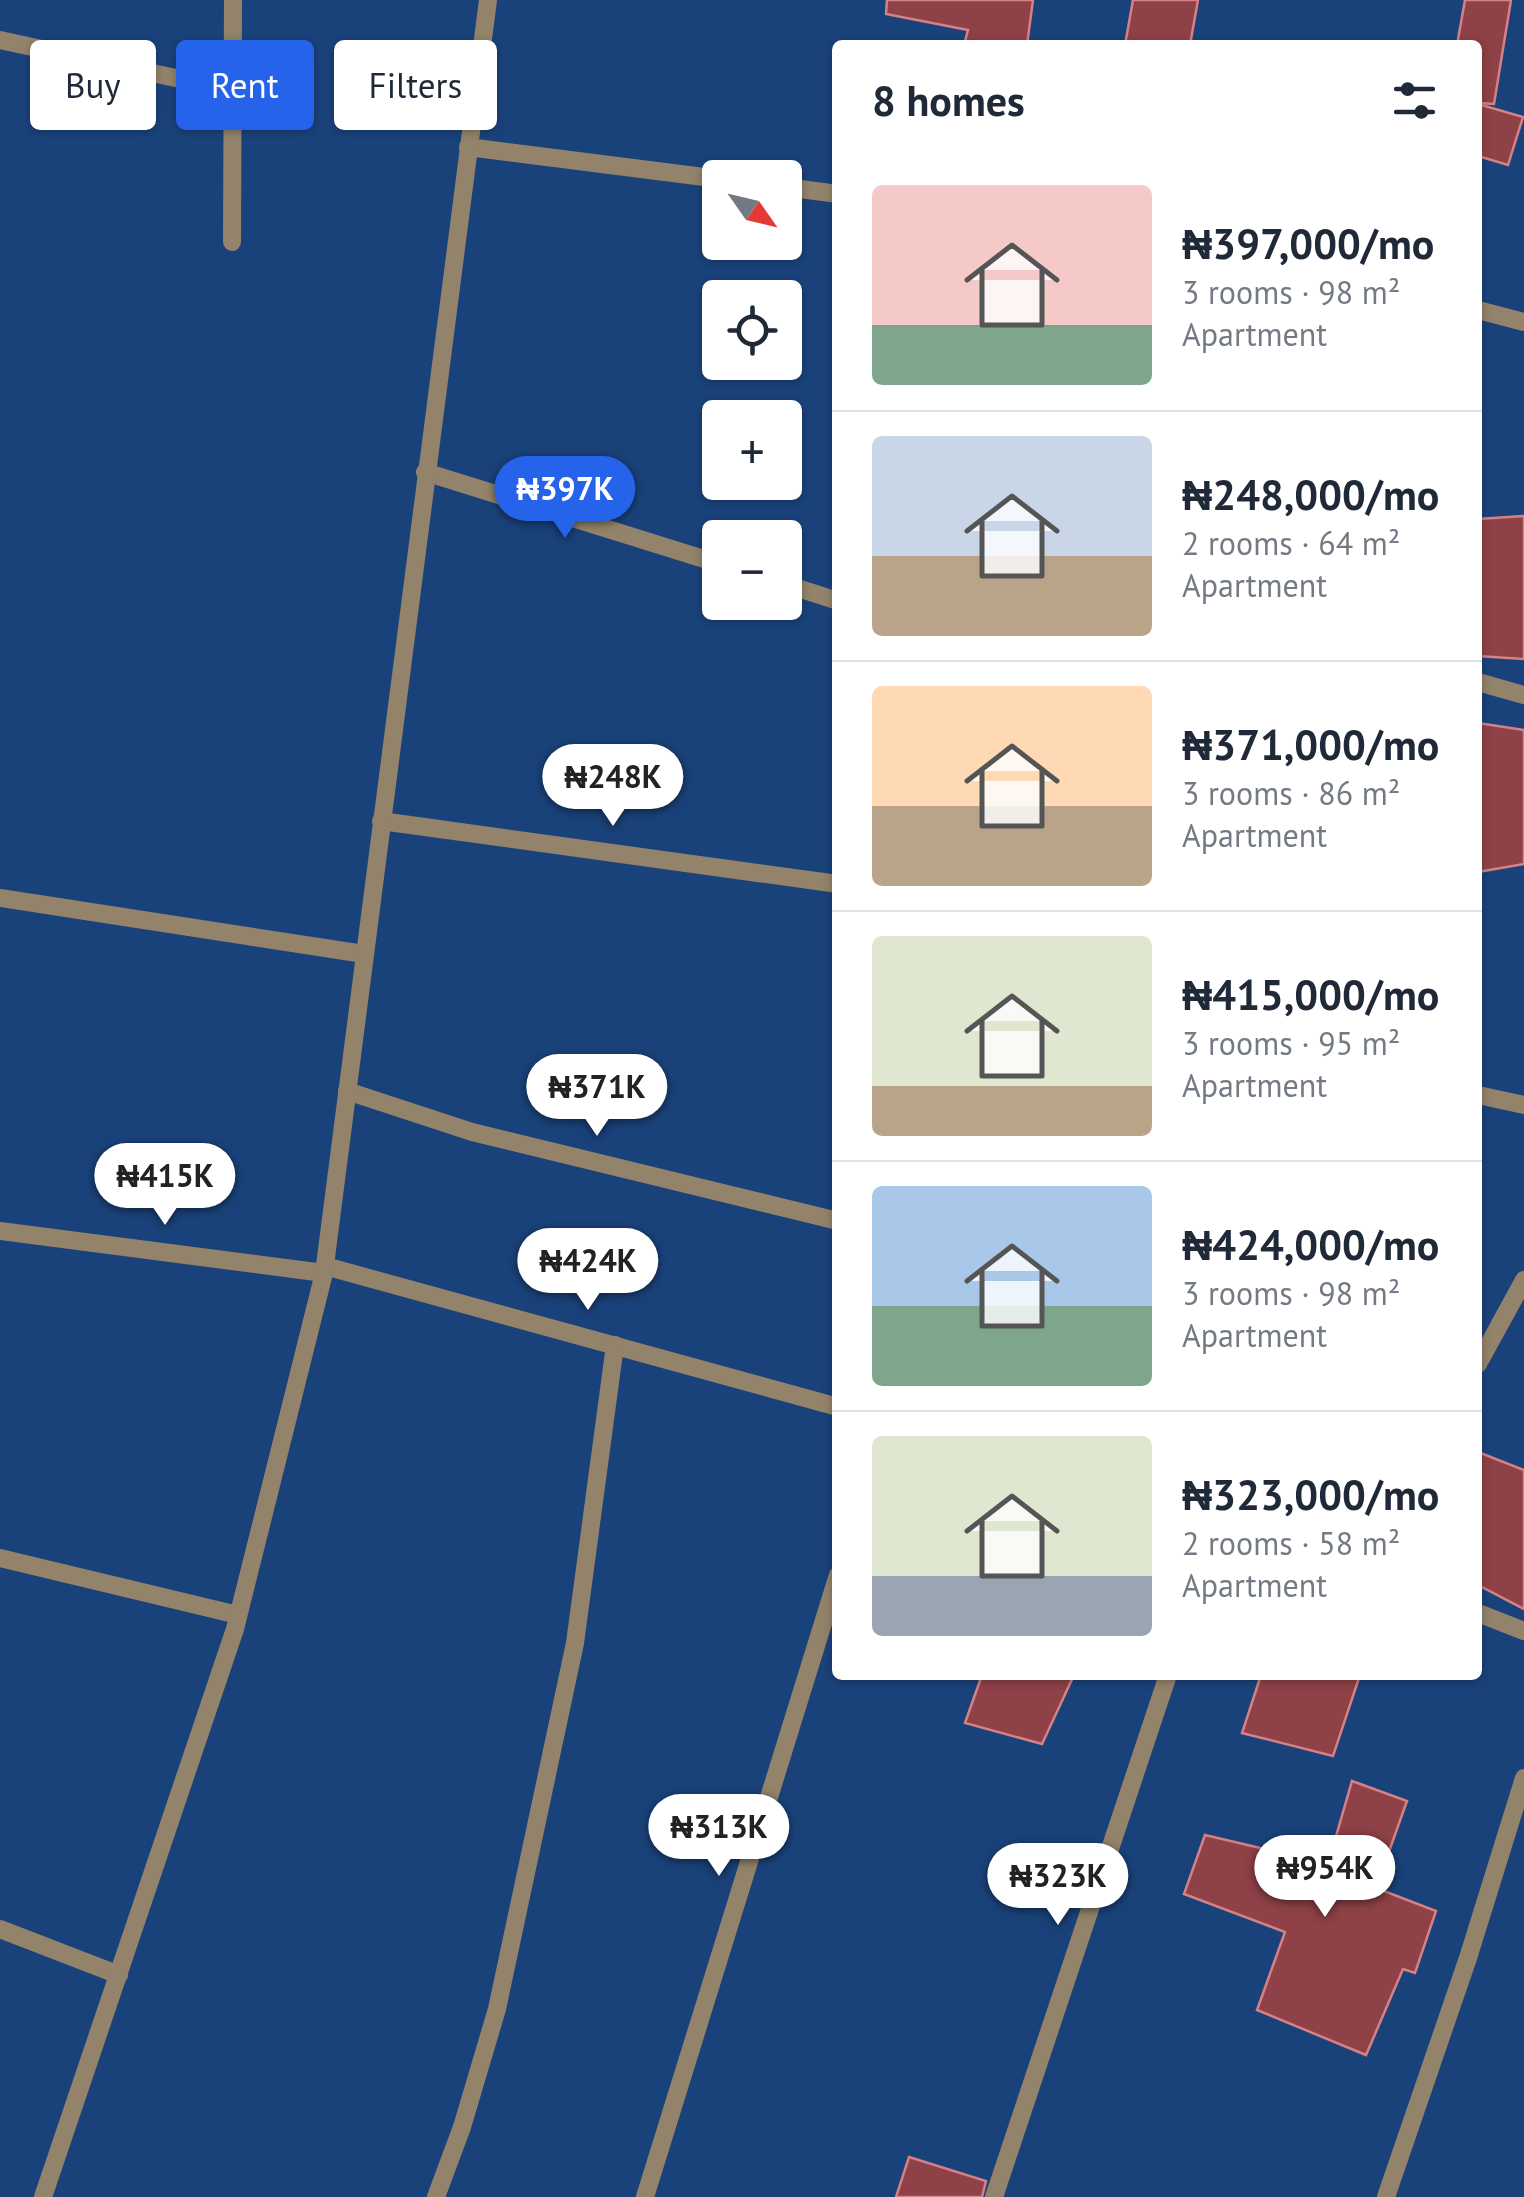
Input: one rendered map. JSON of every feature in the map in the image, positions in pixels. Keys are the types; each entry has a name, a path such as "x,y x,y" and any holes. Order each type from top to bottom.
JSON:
{"street":[{"path":"232,40 233,0"},
{"path":"43,2197 238,1615 325,1269 488,0"},
{"path":"0,40 176,78"},
{"path":"231,130 232,242"},
{"path":"468,147 702,177"},
{"path":"802,189 832,193"},
{"path":"1482,311 1524,322"},
{"path":"425,472 702,558"},
{"path":"802,589 832,598"},
{"path":"1482,683 1524,696"},
{"path":"382,821 832,883"},
{"path":"0,898 364,954"},
{"path":"347,1092 472,1132 832,1221"},
{"path":"1482,1097 1524,1105"},
{"path":"0,1231 325,1269 832,1405"},
{"path":"1482,1357 1524,1280"},
{"path":"436,2197 498,2009 576,1642 616,1346"},
{"path":"0,1558 238,1615"},
{"path":"645,2197 832,1593"},
{"path":"1482,1614 1524,1630"},
{"path":"994,2197 1166,1680"},
{"path":"1386,2197 1468,1958 1524,1778"},
{"path":"0,1929 119,1975"}],"building":[{"path":"887,0 1033,0 1028,40 965,40 968,30 886,14"},
{"path":"1133,0 1198,0 1191,40 1126,40"},
{"path":"1465,0 1511,0 1494,104 1482,103 1482,40 1458,40"},
{"path":"1482,105 1523,117 1508,165 1482,157"},
{"path":"1524,516 1524,659 1482,656 1482,519"},
{"path":"1482,724 1524,730 1524,864 1482,871"},
{"path":"1482,1454 1524,1470 1524,1609 1482,1587"},
{"path":"980,1680 1072,1680 1042,1744 965,1723"},
{"path":"1259,1680 1358,1680 1333,1756 1242,1733"},
{"path":"1352,1781 1407,1801 1376,1888 1436,1911 1415,1973 1403,1969 1366,2055 1257,2010 1285,1932 1184,1894 1205,1835 1328,1864"},
{"path":"909,2157 986,2181 982,2197 896,2197"}]}
